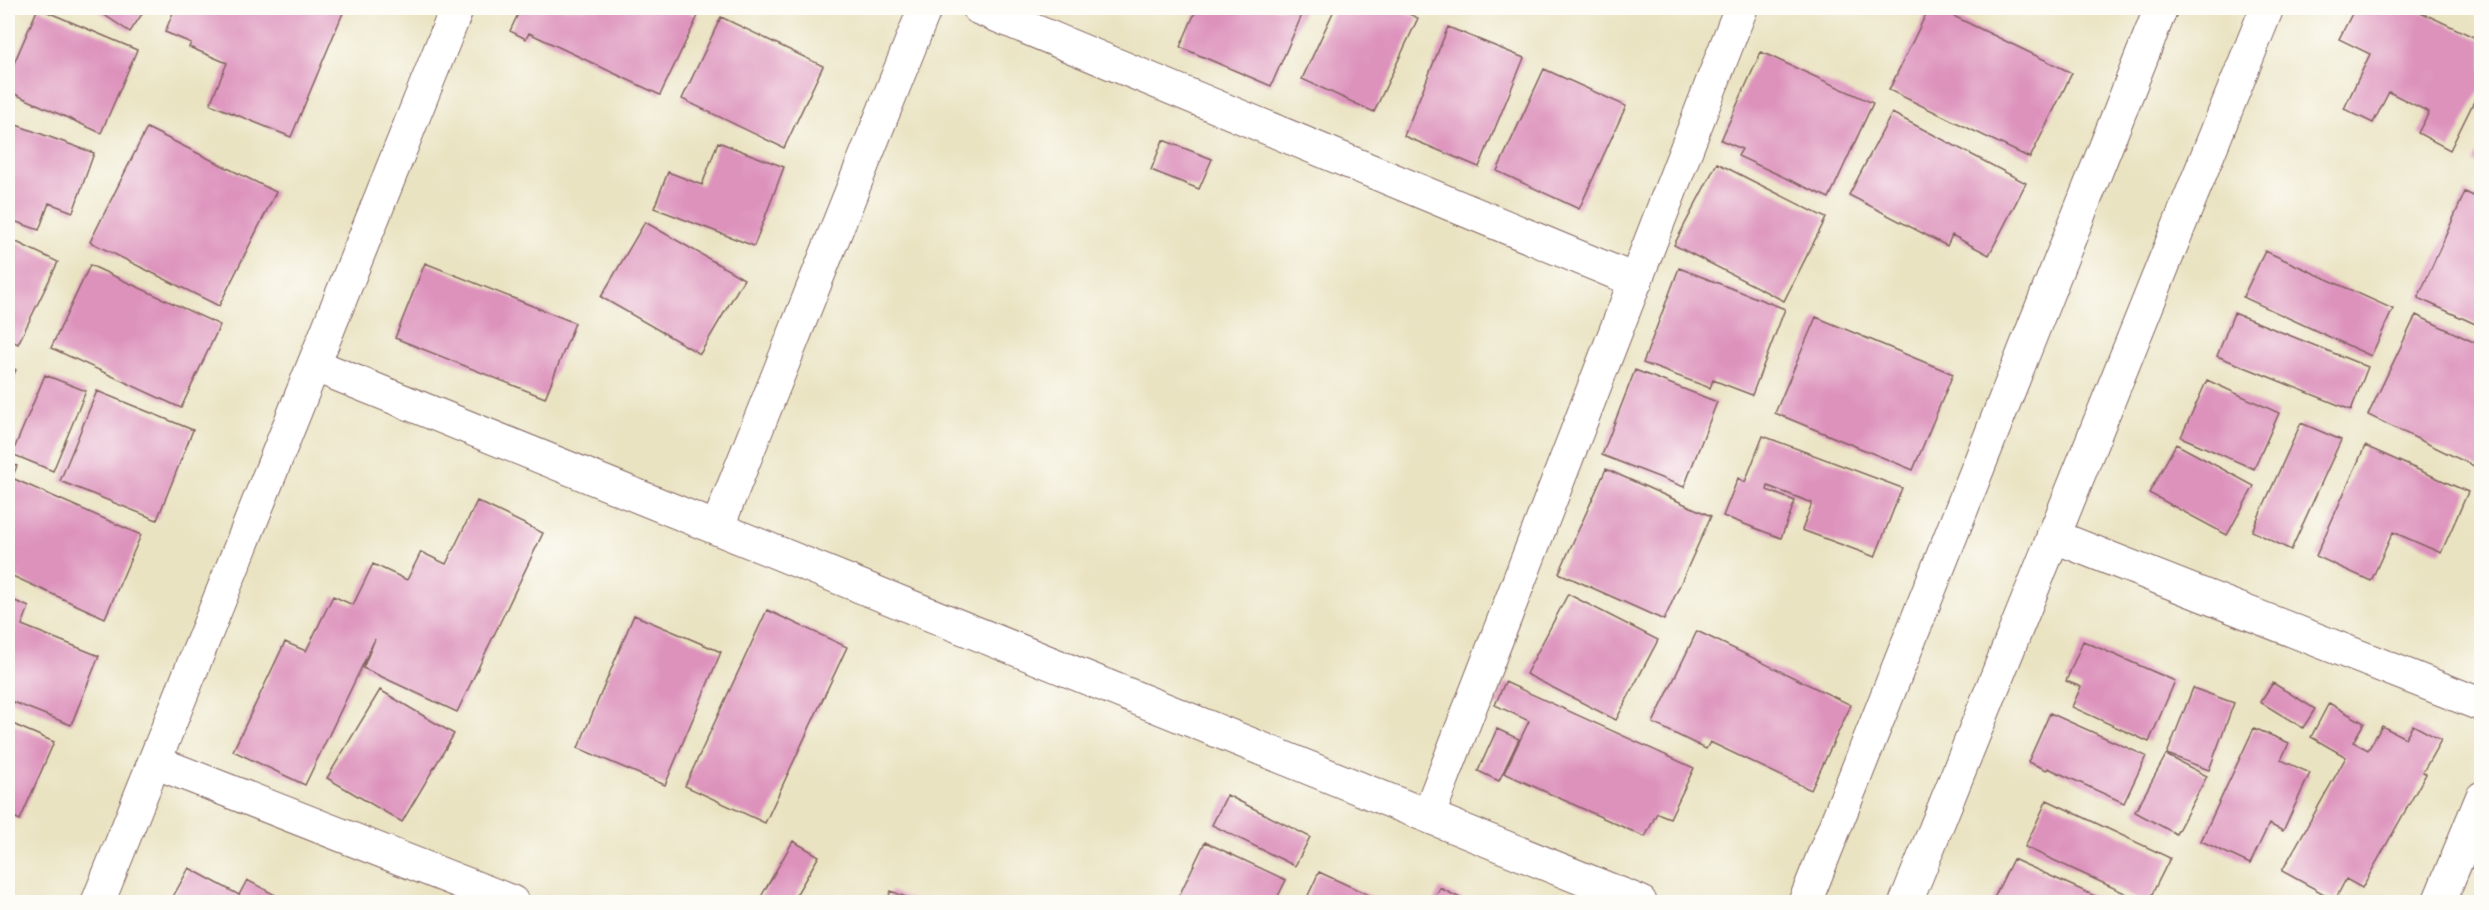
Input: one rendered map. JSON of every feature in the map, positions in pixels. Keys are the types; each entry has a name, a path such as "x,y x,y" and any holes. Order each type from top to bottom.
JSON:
{"street":[{"path":"98,903 457,8"},
{"path":"717,528 925,8"},
{"path":"979,8 1636,281"},
{"path":"1428,816 1741,8"},
{"path":"1805,903 2161,8"},
{"path":"1906,903 2267,8"},
{"path":"314,365 1640,903"},
{"path":"2053,536 2481,705"},
{"path":"155,762 512,903"},
{"path":"2439,903 2481,798"}],"building":[{"path":"38,8 137,50 101,133 8,91 8,77"},
{"path":"94,8 146,8 130,32"},
{"path":"175,8 345,8 291,137 210,104 227,63 189,47 191,43 165,32"},
{"path":"521,8 679,8 698,16 660,95 529,33 526,39 510,31"},
{"path":"1197,8 1305,8 1271,86 1180,47"},
{"path":"1335,8 1396,8 1418,18 1374,112 1302,79"},
{"path":"1929,8 1937,8 2072,73 2030,158 1889,90"},
{"path":"2355,8 2412,8 2482,41 2482,85 2450,150 2418,133 2429,112 2389,92 2373,123 2344,109 2370,54 2339,39"},
{"path":"721,17 823,66 784,148 682,99"},
{"path":"1448,27 1524,58 1479,167 1404,136"},
{"path":"1761,52 1873,103 1829,198 1738,156 1742,149 1721,140"},
{"path":"1544,69 1626,106 1579,209 1497,171"},
{"path":"1892,113 2026,183 1989,255 1952,235 1947,246 1849,195"},
{"path":"8,122 94,153 73,212 49,203 39,230 8,219"},
{"path":"147,128 276,192 219,306 90,242"},
{"path":"1163,140 1212,159 1199,189 1151,170"},
{"path":"718,142 784,167 754,246 654,208 668,172 702,185"},
{"path":"2482,143 2482,166 2473,162"},
{"path":"1717,163 1826,218 1784,301 1674,245"},
{"path":"2465,192 2482,200 2482,327 2418,298"},
{"path":"645,222 744,279 700,354 601,297"},
{"path":"8,238 58,262 18,344 8,339"},
{"path":"2265,251 2393,309 2371,356 2243,297"},
{"path":"425,263 575,323 545,398 395,338"},
{"path":"90,265 220,325 181,408 51,348"},
{"path":"1679,268 1785,309 1752,395 1713,380 1710,388 1643,363"},
{"path":"2234,313 2368,367 2351,410 2217,356"},
{"path":"2416,315 2482,346 2482,470 2368,415"},
{"path":"1816,317 1953,374 1913,470 1775,413"},
{"path":"8,365 16,370 8,386"},
{"path":"1635,370 1717,402 1684,487 1602,455"},
{"path":"45,375 86,391 53,471 12,454"},
{"path":"2207,380 2279,413 2254,469 2181,437"},
{"path":"97,391 193,430 157,520 60,481"},
{"path":"2301,423 2341,440 2291,550 2252,531"},
{"path":"1763,436 1902,488 1875,557 1802,530 1812,503 1768,486 1767,490 1795,501 1781,538 1723,516 1738,478 1745,482"},
{"path":"2176,444 2254,486 2227,535 2149,493"},
{"path":"2365,446 2468,492 2441,553 2393,532 2371,581 2316,556"},
{"path":"8,462 17,466 12,478 141,535 105,618 8,574"},
{"path":"1606,469 1711,516 1664,620 1559,573"},
{"path":"477,501 543,533 457,712 363,668 375,639 305,785 233,751 285,642 306,651 333,596 353,605 373,564 407,580 421,552 446,564"},
{"path":"1568,594 1658,640 1616,720 1526,674"},
{"path":"8,598 29,607 22,625 99,656 71,725 8,700"},
{"path":"767,610 847,647 765,823 685,786"},
{"path":"634,615 721,652 665,785 578,748"},
{"path":"1697,631 1851,705 1811,790 1710,742 1706,749 1653,723"},
{"path":"2083,641 2175,681 2149,742 2072,707 2081,687 2066,681"},
{"path":"1505,682 1694,768 1670,818 1657,813 1645,837 1504,773 1529,721 1495,705"},
{"path":"2273,683 2315,709 2303,728 2260,702"},
{"path":"2193,688 2234,703 2209,770 2167,754"},
{"path":"380,690 454,734 402,822 327,778"},
{"path":"2329,703 2364,723 2353,742 2368,750 2382,726 2405,738 2413,725 2441,740 2423,772 2426,774 2362,888 2346,879 2335,900 2282,871 2346,757 2311,737"},
{"path":"2050,713 2146,756 2124,803 2048,768 2047,770 2028,762"},
{"path":"8,722 54,742 20,820 8,814"},
{"path":"2254,728 2289,743 2281,760 2310,773 2283,831 2269,824 2250,864 2201,841"},
{"path":"1497,729 1519,739 1499,781 1478,771"},
{"path":"2166,755 2207,776 2176,834 2135,812"},
{"path":"1227,795 1310,837 1295,866 1212,825"},
{"path":"2047,800 2170,858 2148,902 2025,847"},
{"path":"793,841 819,856 792,902 758,902"},
{"path":"1205,842 1286,880 1275,902 1176,902"},
{"path":"2013,859 2108,902 1992,902"},
{"path":"189,868 239,895 247,880 288,902 170,902"},
{"path":"1319,872 1384,902 1305,902"},
{"path":"1440,888 1468,902 1433,902"},
{"path":"891,891 918,902 886,902"}]}
